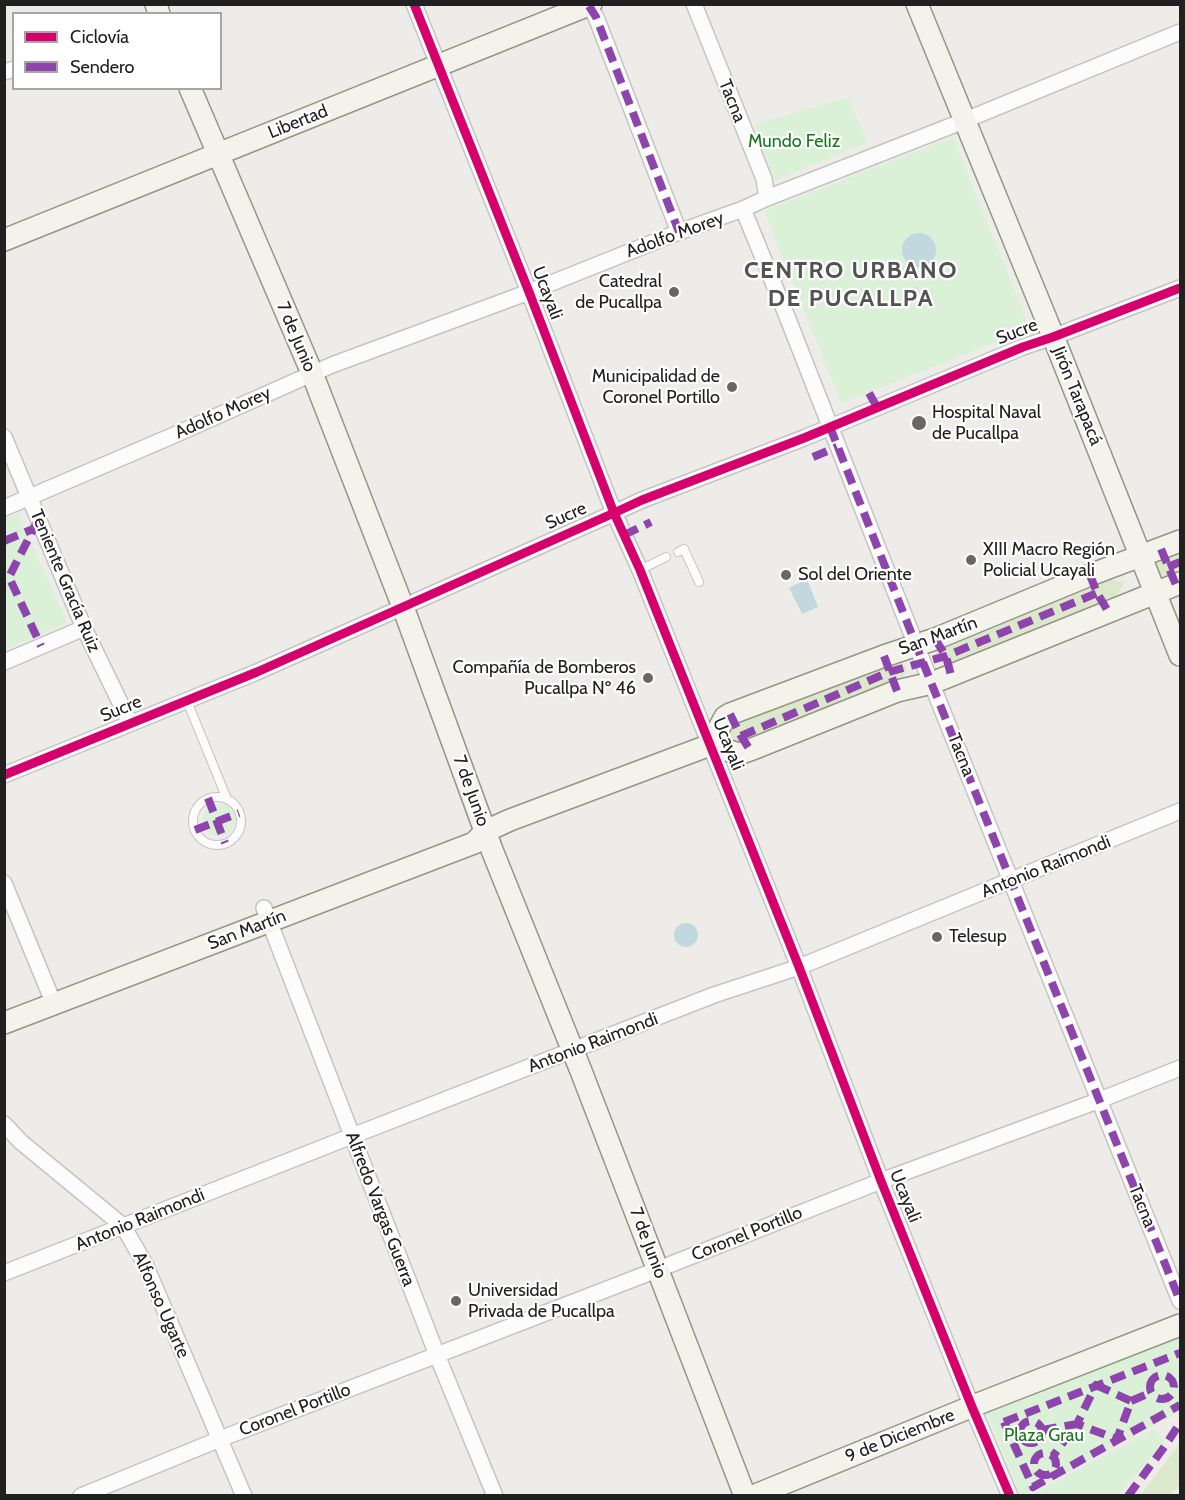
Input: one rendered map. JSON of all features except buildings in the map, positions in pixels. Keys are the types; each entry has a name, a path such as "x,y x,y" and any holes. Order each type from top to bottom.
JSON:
{"main road":[{"name":"Jirón Tarapacá","path":"917,4 1180,655"},
{"name":"Libertad","path":"4,240 590,5"},
{"name":"7 de Junio","path":"191,90 312,373 403,607 492,850 659,1269 745,1496"},
{"name":"San Martín","path":"4,1023 52,998 267,915 474,843 486,831 510,820 710,746 725,717 730,714 934,639 1180,541"},
{"path":"710,746 739,754 897,692 932,683 1180,583"},
{"name":"San Martín","path":"4,1008 52,998"},
{"name":"9 de Diciembre","path":"753,1496 1180,1325"}],"street":[{"name":"Ucayali","path":"414,4 614,513 640,570 799,967 881,1181 1010,1496"},
{"name":"Tacna","path":"694,4 764,179 767,198"},
{"path":"590,5 679,232"},
{"name":"Adolfo Morey","path":"4,507 312,373 529,292 679,232 743,210 767,198 964,121 1180,32"},
{"name":"Tacna","path":"743,210 1180,1301"},
{"name":"Sucre","path":"4,775 257,672 715,467 830,427 1023,347 1180,288"},
{"name":"Teniente Gracía Ruiz","path":"4,437 84,628 130,723"},
{"path":"4,662 84,628"},
{"name":"Antonio Raimondi","path":"4,1273 714,995 799,967 1180,811"},
{"path":"4,884 52,998"},
{"name":"Alfredo Vargas Guerra","path":"267,915 437,1355 495,1496"},
{"name":"Coronel Portillo","path":"81,1496 220,1439 881,1181 1180,1068"},
{"name":"Alfonso Ugarte","path":"4,1124 21,1142 123,1227 145,1264 244,1496"}],"lane":[{"path":"678,552 684,549 699,582"},
{"path":"640,570 666,557"},
{"path":"187,701 227,799 234,804 241,818 240,826 232,839 217,845 209,844 202,840 193,827 194,811 208,798 227,799"}],"green space":[{"name":"Mundo Feliz","path":"849,97 867,143 774,181 755,124"},
{"path":"953,137 1030,329 841,403 764,211"},
{"path":"18,513 67,623 5,649 5,519"},
{"path":"1180,550 1180,576 1168,581 1154,574 1155,561"},
{"path":"1100,578 1125,582 1111,605 953,669 933,658 937,648"},
{"path":"888,659 907,667 902,682 741,750 729,737 731,723"},
{"path":"219,804 231,808 235,820 231,832 219,836 207,832 203,820 207,808"},
{"name":"Plaza Grau","path":"1180,1335 1180,1412 1021,1495 987,1414"},
{"path":"1153,1430 1165,1441 1118,1495 1030,1495"},
{"path":"1180,1443 1180,1485 1170,1495 1140,1496"}],"water":[{"path":"919,233 931,238 936,250 931,262 919,267 907,262 902,250 907,238"},
{"path":"807,579 818,607 802,614 789,588"},
{"path":"686,923 695,926 698,935 695,944 686,947 677,944 674,935 677,926"}],"marked path":[{"path":"589,6 596,17 679,232"},
{"path":"869,393 877,407"},
{"path":"830,427 1180,1301"},
{"path":"813,457 837,447"},
{"path":"38,520 9,577 41,646"},
{"path":"624,535 651,522"},
{"path":"4,541 33,529"},
{"path":"1161,549 1176,585"},
{"path":"1168,567 1180,562"},
{"path":"1090,575 1109,613"},
{"path":"741,736 889,672 946,656 1097,593"},
{"path":"935,639 946,656 951,675"},
{"path":"884,656 897,691"},
{"path":"730,714 750,750"},
{"path":"208,798 225,843"},
{"path":"195,830 239,813"},
{"path":"1004,1422 1180,1353"},
{"path":"1162,1375 1170,1379 1174,1387 1170,1395 1162,1399 1154,1395 1150,1387 1154,1379 1162,1375"},
{"path":"1096,1385 1131,1401 1117,1439 1077,1424 1096,1385"},
{"path":"1131,1401 1152,1392"},
{"path":"1004,1422 1033,1487 1180,1405"},
{"path":"1031,1421 1039,1424 1042,1432 1039,1440 1031,1443 1023,1440 1020,1432 1023,1424 1031,1421"},
{"path":"1128,1496 1180,1423"},
{"path":"1042,1430 1077,1424 1053,1456"},
{"path":"1045,1453 1053,1456 1056,1464 1053,1472 1045,1475 1037,1472 1034,1464 1037,1456 1045,1453"}],"cycle path":[{"path":"414,4 614,513 640,570 799,967 881,1181 1010,1496"},
{"path":"4,775 257,672 642,500 804,438 1023,347 1180,288"}],"place":[{"name":"Catedral de Pucallpa","path":"674,292"},
{"name":"Municipalidad de Coronel Portillo","path":"732,387"},
{"name":"Hospital Naval de Pucallpa","path":"919,423"},
{"name":"XIII Macro Región Policial Ucayali","path":"971,560"},
{"name":"Sol del Oriente","path":"786,575"},
{"name":"Compañía de Bomberos Pucallpa Nº 46","path":"648,678"},
{"name":"Telesup","path":"937,937"},
{"name":"Universidad Privada de Pucallpa","path":"456,1301"}],"district":[{"name":"CENTRO URBANO DE PUCALLPA","path":"851,285"}]}
